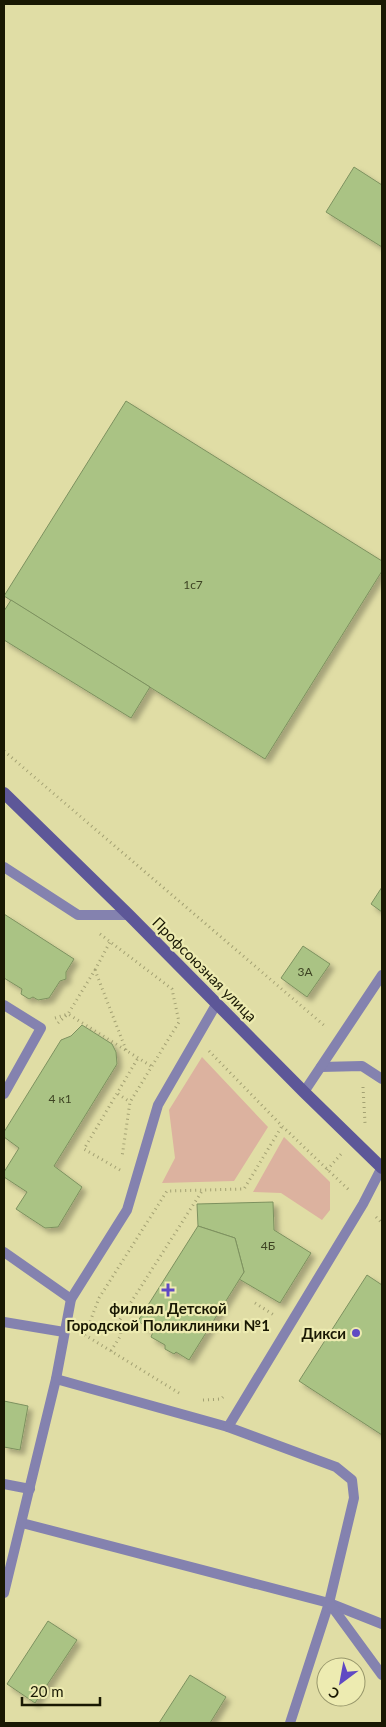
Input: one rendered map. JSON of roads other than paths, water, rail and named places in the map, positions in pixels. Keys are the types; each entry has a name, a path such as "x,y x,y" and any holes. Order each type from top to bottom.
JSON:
{"main road":[{"name":"Профсоюзная улица","path":"4,793 382,1168"}],"lane":[{"path":"4,867 78,915 129,915"},
{"path":"304,1092 382,975"},
{"path":"4,1593 56,1379 71,1299 127,1210 158,1105 217,1003"},
{"path":"4,1005 41,1028 4,1094"},
{"path":"321,1067 362,1066 382,1079"},
{"path":"228,1427 363,1204 382,1168"},
{"path":"4,1252 71,1299"},
{"path":"4,1322 64,1332"},
{"path":"56,1379 228,1427 336,1467 352,1480 354,1498 329,1603 290,1723"},
{"path":"4,1484 30,1489"},
{"path":"22,1523 329,1603 382,1624"},
{"path":"329,1603 382,1675"}],"place":[{"name":"филиал Детской Городской Поликлиники №1","path":"168,1290"},
{"name":"Дикси","path":"356,1333"}]}
